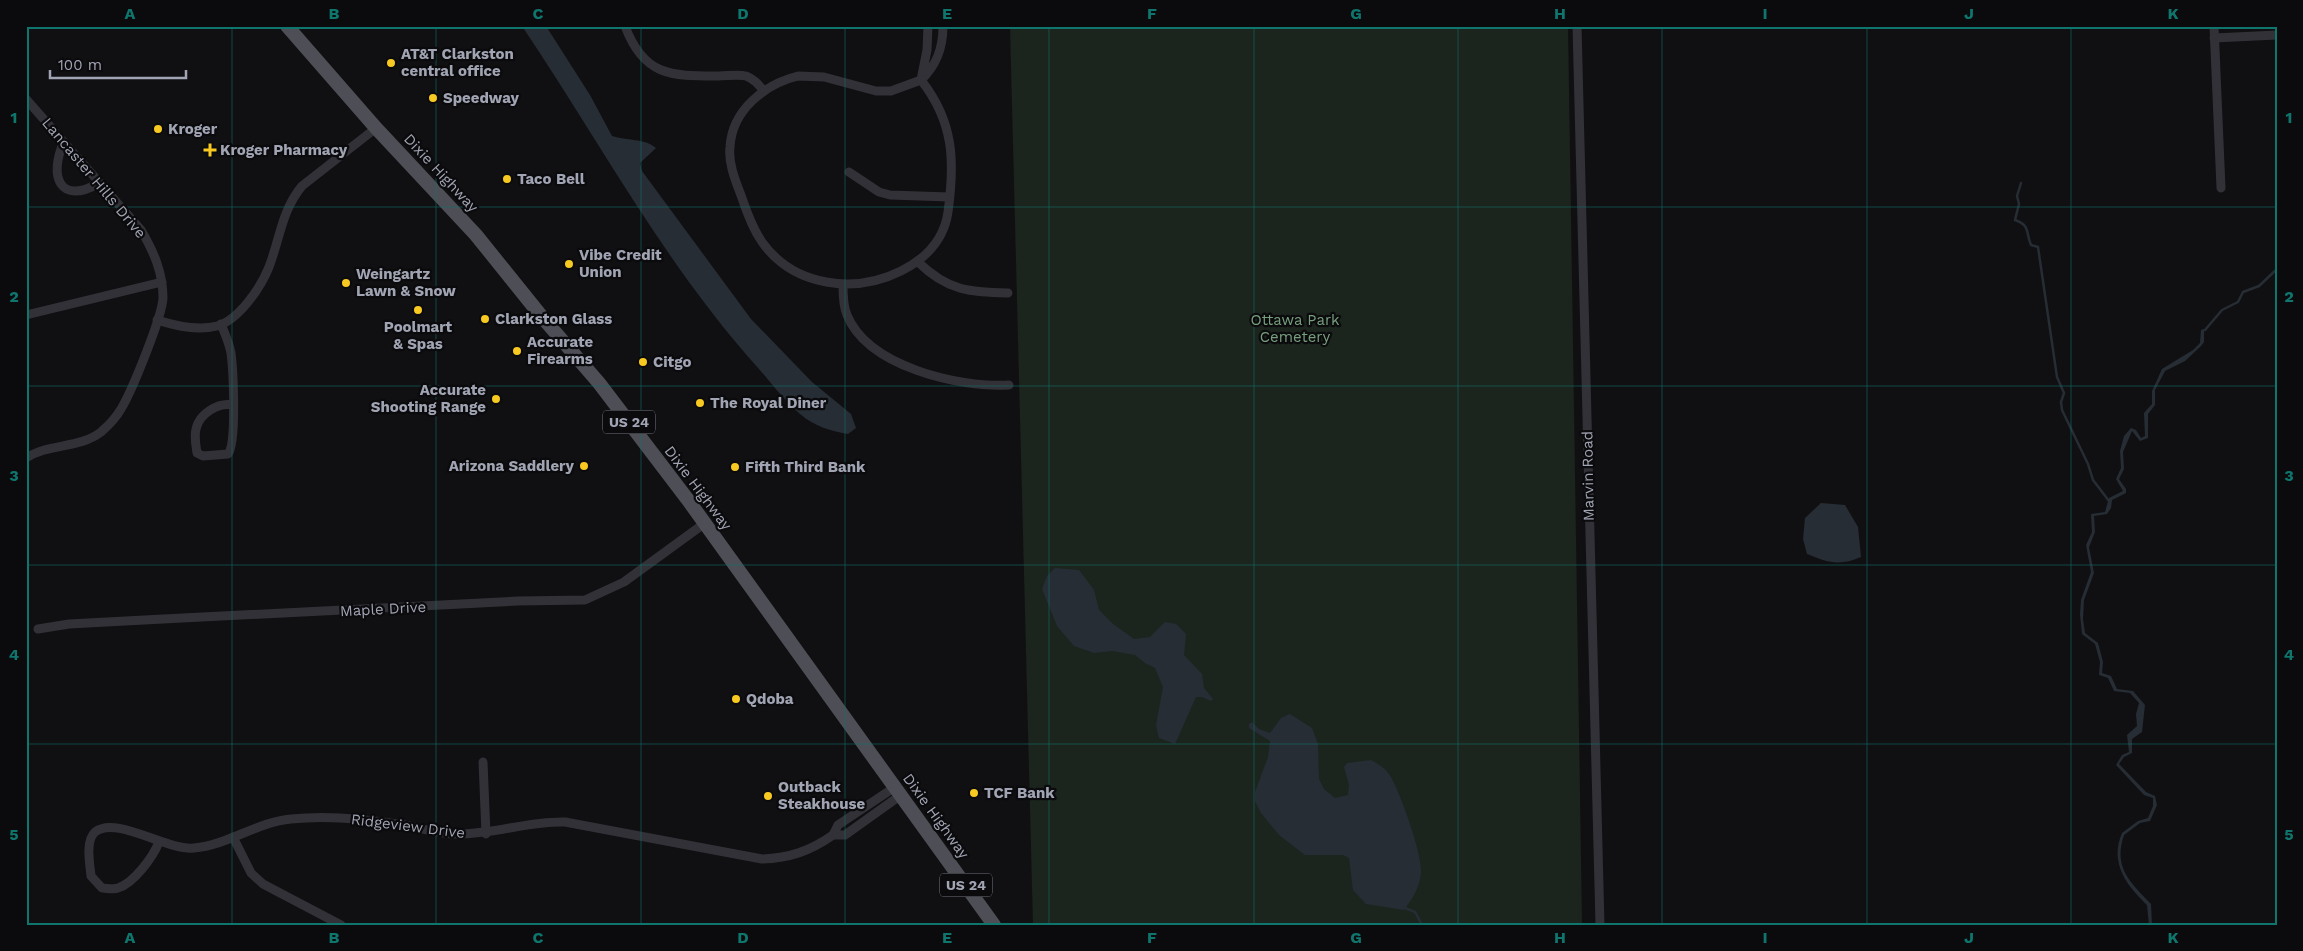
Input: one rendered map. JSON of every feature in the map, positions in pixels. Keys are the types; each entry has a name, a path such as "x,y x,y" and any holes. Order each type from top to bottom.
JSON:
{"main road":[{"name":"Dixie Highway","path":"287,26 376,128 476,235 542,317 599,382 705,524 994,925"}],"street":[{"path":"625,26 642,58 662,71 676,76 744,76 755,81 764,90"},
{"name":"Marvin Road","path":"1577,26 1600,925"},
{"path":"2214,26 2221,188"},
{"path":"922,80 891,91 876,91 824,77 798,76 782,80 764,90 740,117 731,136 730,148 735,178 753,227 763,244 789,267 812,279 843,285 874,283 918,262 941,235 946,224 952,164 947,124 931,92 922,80 928,29 943,29 939,57 933,69 922,80"},
{"path":"2214,38 2277,35"},
{"name":"Lancaster Hills Drive","path":"26,98 142,230 154,251 162,282 163,300 131,389 121,410 102,431 84,441 35,452 26,458"},
{"path":"157,320 177,326 193,328 221,324 246,304 257,291 269,266 286,211 302,186 376,128"},
{"path":"64,142 58,155 56,166 57,175 62,185 69,190 80,191 99,183"},
{"path":"849,172 879,192 949,197"},
{"path":"918,262 943,283 956,288 970,292 1008,293"},
{"path":"26,315 162,282"},
{"path":"843,285 847,315 855,328 865,340 895,360 956,382 978,386 1009,385"},
{"path":"221,324 228,339 231,356 233,405 231,450 228,454 221,455 203,456 198,453 196,428 203,416 223,404 233,405"},
{"name":"Maple Drive","path":"38,629 88,623 518,601 585,600 624,582 705,524"},
{"path":"483,762 486,834"},
{"name":"Ridgeview Drive","path":"158,842 156,848 135,875 117,889 102,888 91,876 90,850 95,833 104,828 122,829 158,842 177,847 192,848 210,845 269,823 316,818 385,822 448,834 486,834 545,822 565,822 762,859 778,858 808,851 833,835 838,825 898,791"},
{"path":"233,837 251,873 262,884 341,925"}],"green space":[{"name":"Ottawa Park Cemetery","path":"1010,26 1568,26 1582,925 1033,925"}],"shaded area":[{"path":"522,26 546,26 590,95 612,136 641,141 656,148 640,163 642,171 751,319 812,382 851,414 856,428 848,434 841,433 829,430 805,418 784,398 725,329 693,288 634,202"},
{"path":"2204,329 2204,342 2201,346 2185,361 2165,371 2155,390 2155,405 2148,414 2148,438 2140,441 2132,431 2123,452 2124,469 2119,479 2126,489 2126,493 2112,500 2111,508 2107,514 2094,516 2095,532 2089,547 2094,573 2084,600 2083,619 2085,633 2098,643 2103,662 2102,673 2111,676 2117,689 2133,691 2145,705 2142,732 2132,739 2132,753 2124,757 2119,764 2146,792 2155,796 2157,805 2150,821 2140,823 2124,835 2121,847 2122,866 2126,874 2136,889 2151,904 2152,925 2149,925 2147,905 2127,882 2119,864 2118,854 2122,833 2138,821 2148,818 2153,806 2153,798 2144,795 2116,765 2122,755 2129,752 2127,735 2137,726 2136,714 2139,703 2130,693 2114,691 2108,678 2099,675 2100,662 2095,644 2082,634 2081,600 2091,572 2086,545 2092,532 2091,514 2105,512 2109,498 2123,491 2116,479 2121,468 2120,451 2124,436 2131,428 2136,430 2141,438 2145,436 2144,413 2152,404 2152,391 2162,369 2193,350 2200,343 2201,330"},
{"path":"1821,503 1845,505 1858,527 1861,557 1846,562 1834,562 1807,554 1803,539 1805,518"},
{"path":"1055,568 1079,570 1094,590 1099,610 1113,624 1134,639 1150,637 1165,622 1176,624 1186,634 1184,655 1202,674 1204,688 1213,699 1211,701 1202,697 1196,697 1175,744 1159,738 1156,725 1163,687 1155,668 1135,655 1112,651 1094,653 1074,646 1057,626 1042,589 1047,576"},
{"path":"1290,714 1312,728 1318,744 1319,779 1324,789 1335,798 1348,795 1349,785 1344,767 1347,763 1371,760 1389,774 1399,793 1410,822 1421,864 1418,887 1404,910 1366,904 1353,890 1349,858 1343,855 1305,855 1279,835 1261,813 1255,801 1255,792 1268,757 1270,741 1249,728 1249,724 1252,722 1259,729 1270,733 1281,718"}],"waterway":[{"path":"2021,183 2017,196 2019,204 2015,220 2026,227 2031,245 2038,247 2057,377 2064,393 2061,402 2062,410 2088,464 2093,480 2109,501"},
{"path":"2205,330 2222,310 2238,302 2243,292 2259,286 2277,269"},
{"path":"1405,908 1415,912 1422,925"}],"place":[{"name":"AT&T Clarkston central office","path":"391,63"},
{"name":"Speedway","path":"433,98"},
{"name":"Kroger","path":"158,129"},
{"name":"Kroger Pharmacy","path":"210,150"},
{"name":"Taco Bell","path":"507,179"},
{"name":"Vibe Credit Union","path":"569,264"},
{"name":"Weingartz Lawn & Snow","path":"346,283"},
{"name":"Poolmart & Spas","path":"418,310"},
{"name":"Clarkston Glass","path":"485,319"},
{"name":"Accurate Firearms","path":"517,351"},
{"name":"Citgo","path":"643,362"},
{"name":"Accurate Shooting Range","path":"496,399"},
{"name":"The Royal Diner","path":"700,403"},
{"name":"Arizona Saddlery","path":"584,466"},
{"name":"Fifth Third Bank","path":"735,467"},
{"name":"Qdoba","path":"736,699"},
{"name":"TCF Bank","path":"974,793"},
{"name":"Outback Steakhouse","path":"768,796"}]}
